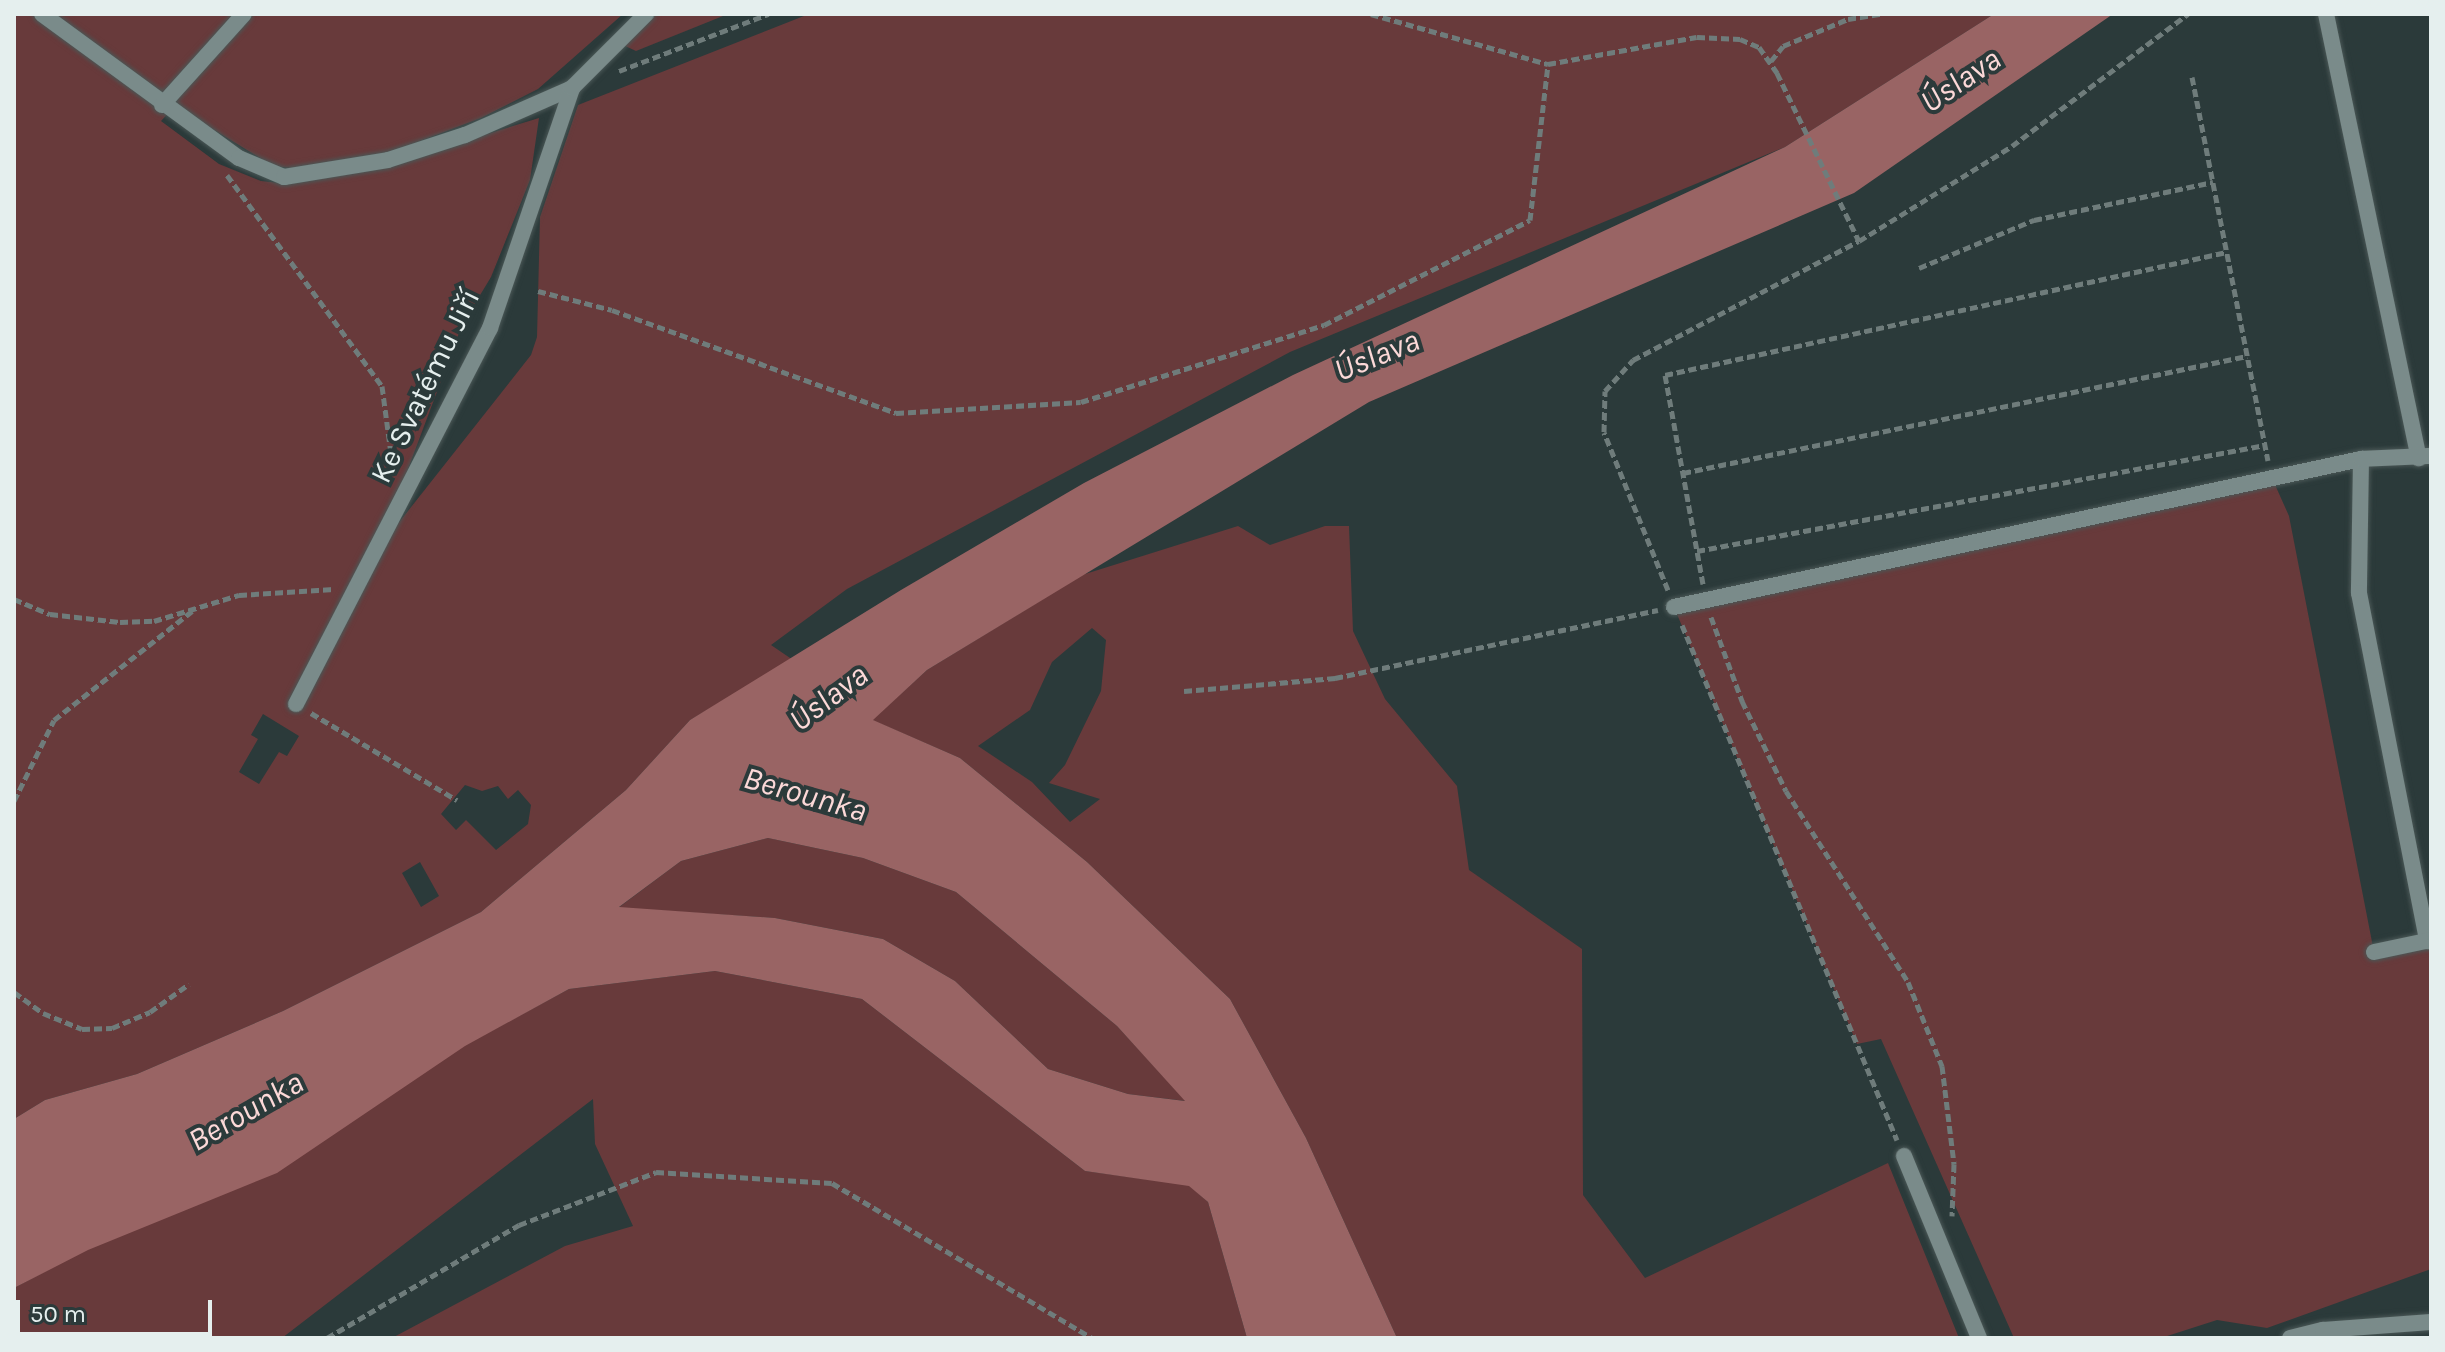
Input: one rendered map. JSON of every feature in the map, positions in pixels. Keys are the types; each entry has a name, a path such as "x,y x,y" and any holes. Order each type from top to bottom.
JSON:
{"lane":[{"path":"42,14 162,105 268,172 308,176 388,160 465,135 572,88"},
{"path":"162,105 244,14"},
{"name":"Ke Svatému Jiří","path":"296,704 490,328 572,88 646,14"},
{"path":"1674,607 2361,459 2425,457 2326,14"},
{"path":"2361,459 2359,593 2429,941 2374,952"},
{"path":"1904,1156 1979,1338"},
{"path":"2290,1338 2323,1330 2431,1322"}],"path":[{"path":"613,73 768,14"},
{"path":"1371,14 1548,64 1718,37 1759,47 1771,61 1859,241"},
{"path":"1771,61 1783,46 1848,19 1881,14"},
{"path":"1904,1156 1604,432 1605,391 1633,360 1859,241 2012,146 2188,14"},
{"path":"538,291 612,310 896,413 1081,402 1324,325 1530,220 1548,64"},
{"path":"2192,77 2272,478"},
{"path":"214,140 231,186 340,323 382,386 396,512"},
{"path":"1919,268 2034,220 2213,182"},
{"path":"1943,1251 1952,1220 1954,1164 1942,1066 1908,982 1786,791 1742,701 1706,600 1665,375 2227,252"},
{"path":"1683,473 2247,356"},
{"path":"1697,551 2265,445"},
{"path":"14,599 50,614 108,622 154,621 239,595 288,588 355,592"},
{"path":"1184,691 1335,678 1674,607"},
{"path":"14,801 54,720 195,609"},
{"path":"296,704 457,800"},
{"path":"14,992 43,1013 82,1029 112,1028 150,1012 189,984"},
{"path":"327,1338 519,1225 656,1172 832,1183 1092,1338"}],"shaded area":[{"path":"14,14 623,14 538,89 481,118 391,152 300,169 273,166 175,106 161,121 219,164 261,181 289,184 413,157 539,118 530,180 491,277 462,325 378,549 531,355 537,337 540,217 578,105 809,14 1994,14 1785,147 1290,352 847,589 771,645 793,660 690,720 626,790 481,912 283,1011 137,1074 45,1100 14,1119","holes":["263,714 299,736 287,756 279,752 259,784 239,772 258,739 251,735","465,785 482,791 498,786 508,799 518,790 531,805 528,824 496,850 466,820 456,830 441,814","420,862 439,896 421,907 402,873"]},
{"path":"657,14 728,14 636,51 623,45"},
{"path":"2272,478 2289,516 2374,952 2431,940 2431,1269 2267,1328 2217,1320 2161,1338 2014,1338 1881,1039 1857,1044 1674,607"},
{"path":"1238,526 1270,545 1325,526 1349,526 1353,631 1385,699 1457,786 1469,870 1582,949 1583,1195 1645,1278 1888,1163 1959,1338 1397,1338 1306,1138 1230,999 1087,862 960,758 872,720 927,670 1082,575","holes":["1092,628 1106,640 1101,691 1065,765 1049,783 1100,799 1070,822 1032,782 978,746 1030,710 1052,662"]},
{"path":"768,838 863,858 956,892 1117,1026 1186,1101 1128,1094 1048,1069 955,981 883,939 775,918 618,908 681,861"},
{"path":"715,971 862,999 1085,1171 1189,1185 1208,1202 1247,1338 392,1338 565,1246 633,1226 595,1144 593,1099 282,1338 14,1338 14,1288 569,989"}],"water":[{"path":"1994,14 2113,14 1854,193 1369,402 927,670 873,720 960,758 1087,862 1230,999 1306,1138 1397,1338 1247,1338 1208,1202 1189,1186 1085,1171 862,999 715,971 569,989 465,1046 277,1173 88,1250 14,1288 14,1119 45,1100 137,1074 283,1011 481,912 626,790 690,720 901,590 1084,483 1293,375 1785,147","holes":["768,838 863,858 956,892 1117,1026 1185,1101 1128,1094 1048,1069 955,981 883,939 775,918 619,907 681,861"]}],"water label":[{"name":"Úslava","path":"1961,81"},
{"name":"Úslava","path":"1377,356"},
{"name":"Úslava","path":"829,698"},
{"name":"Berounka","path":"805,795"},
{"name":"Berounka","path":"246,1112"}]}
